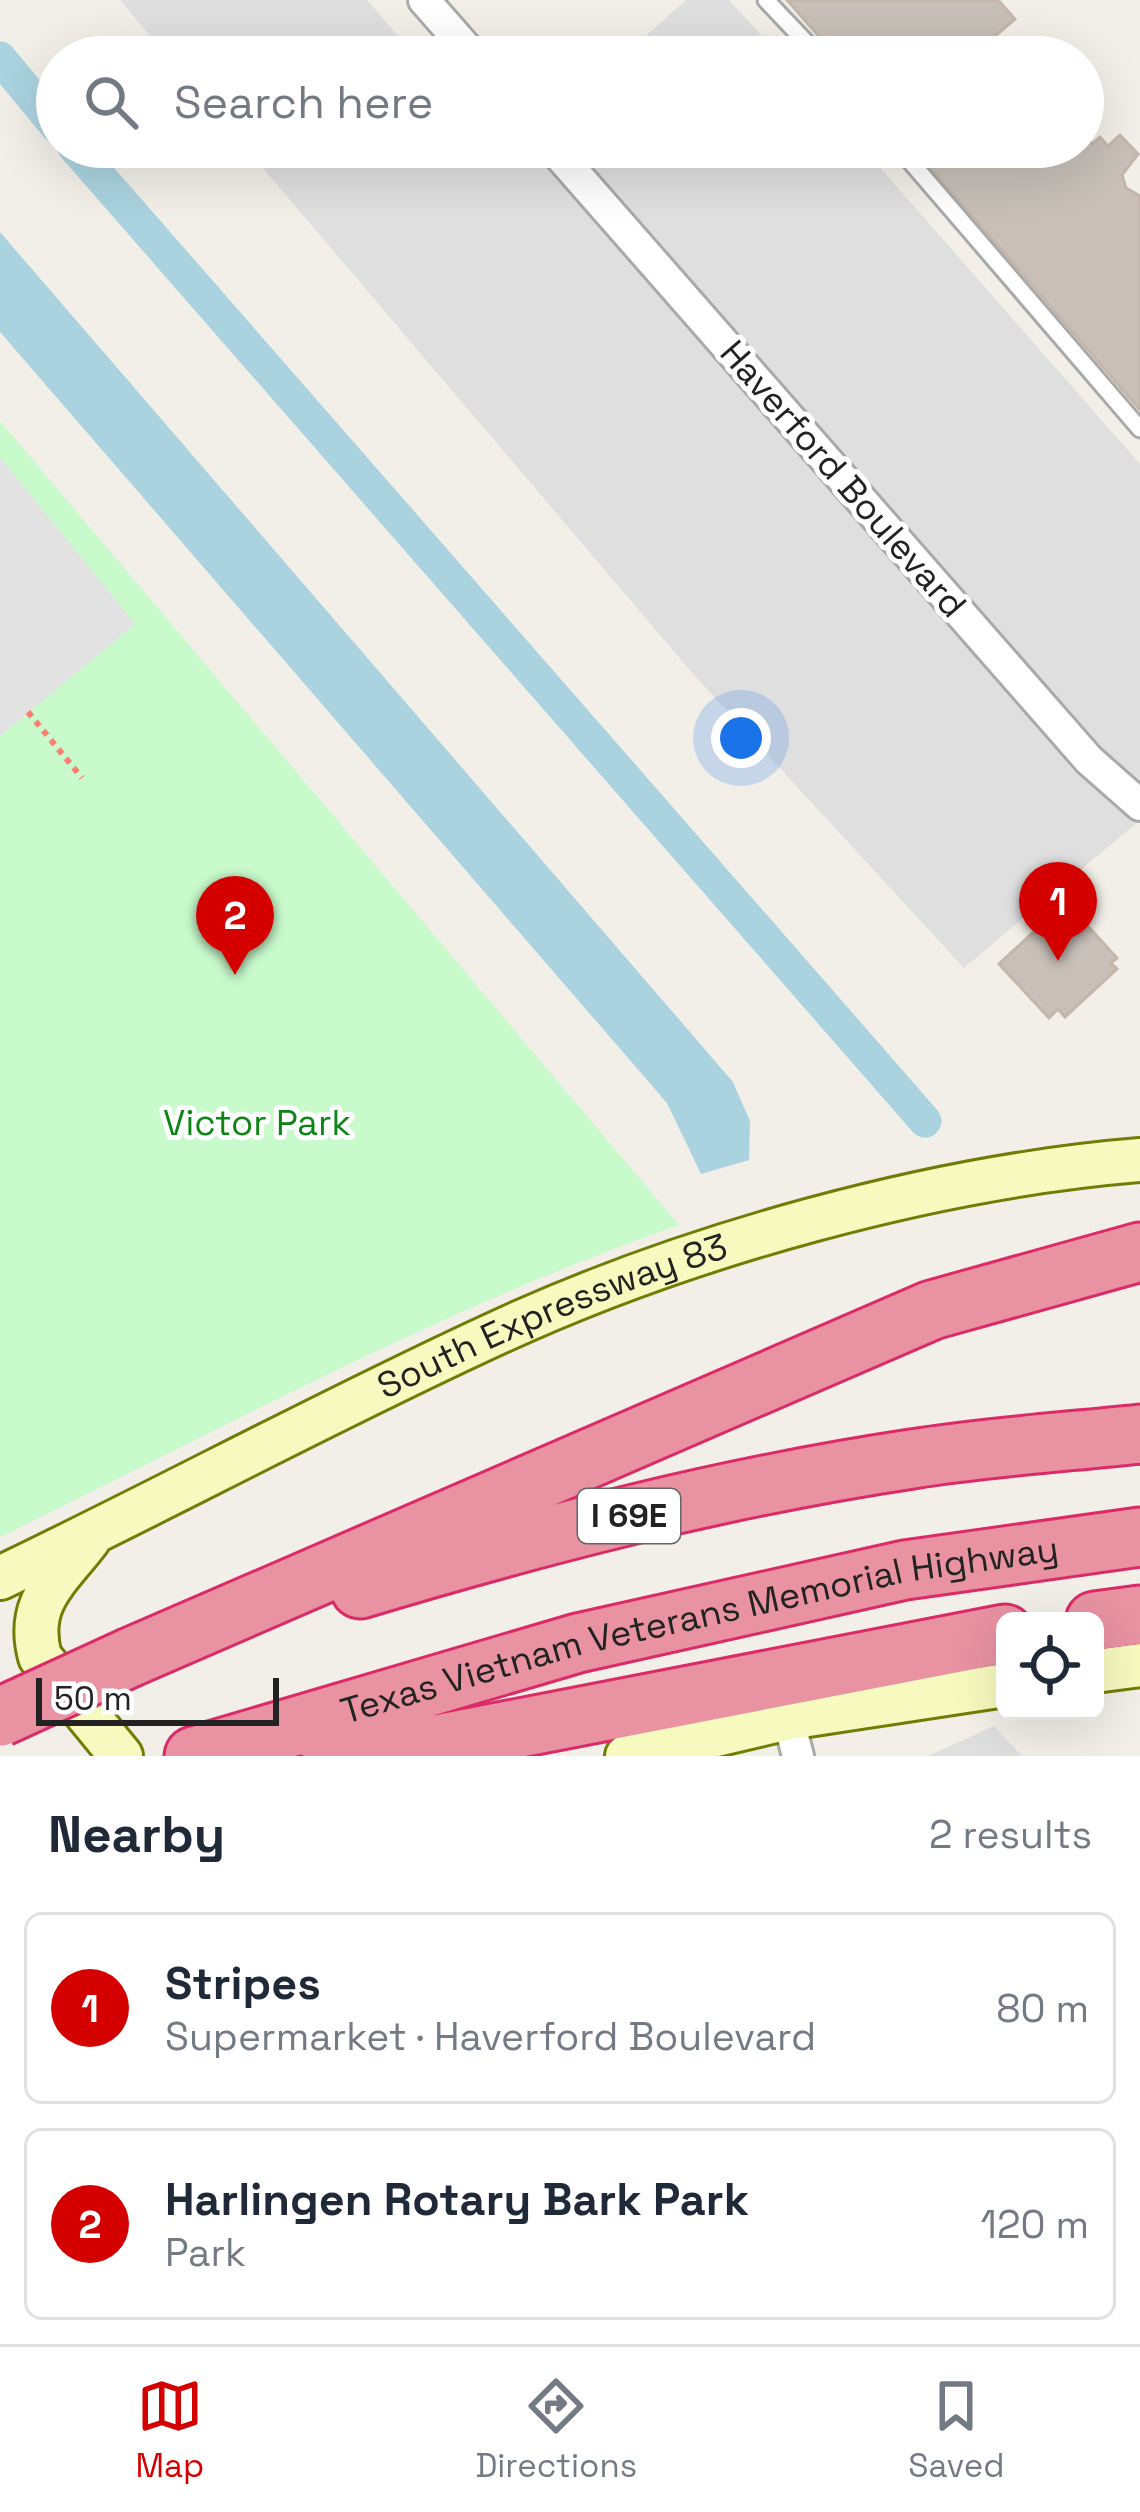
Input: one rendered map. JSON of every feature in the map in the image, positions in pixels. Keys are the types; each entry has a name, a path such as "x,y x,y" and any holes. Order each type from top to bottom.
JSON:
{"highway":[{"path":"131,1657 932,1310 1140,1252"},
{"name":"I 69E","path":"0,1717 131,1657 444,1564 769,1484 915,1458 1140,1434"},
{"name":"Texas Vietnam Veterans Memorial Highway","path":"196,1755 578,1643 905,1570 1140,1537"},
{"path":"1104,1620 1140,1615"},
{"path":"294,1727 437,1744 996,1636"}],"main road":[{"name":"South Expressway 83","path":"0,1578 502,1330 704,1252 910,1197 1140,1160"},
{"path":"94,1533 38,1605 35,1638 40,1657 121,1756"},
{"path":"1104,1670 1140,1665"},
{"path":"627,1756 793,1737 996,1687"}],"street":[{"path":"424,0 456,36"},
{"name":"Haverford Boulevard","path":"570,168 1089,760 1140,805"}],"lane":[{"path":"766,0 800,36"},
{"path":"916,168 1140,429"}],"path":[{"path":"28,712 82,778"}],"shaded area":[{"path":"120,0 367,0 398,36 150,36"},
{"path":"686,0 729,0 762,36 646,36"},
{"path":"263,168 880,168 1140,464 1140,820 964,968 694,675"},
{"path":"0,457 135,624 0,736"},
{"path":"994,1726 1022,1756 928,1756"}],"green space":[{"name":"Victor Park","path":"0,421 679,1225 420,1331 0,1537"}],"water":[{"path":"0,232 733,1082 750,1121 749,1160 701,1174 667,1103 0,332"}],"building":[{"path":"787,0 998,0 1015,19 995,36 819,36"},
{"path":"1120,135 1138,154 1122,175 1126,188 1140,196 1140,410 931,168 1104,168 1104,142 1108,146"},
{"path":"1066,902 1117,958 1111,963 1117,969 1065,1017 1058,1009 1049,1018 999,964"}],"waterway":[{"path":"0,58 36,102"},
{"path":"92,168 925,1121"}],"place":[{"name":"Stripes","path":"1058,961"},
{"name":"Harlingen Rotary Bark Park","path":"235,975"}]}
